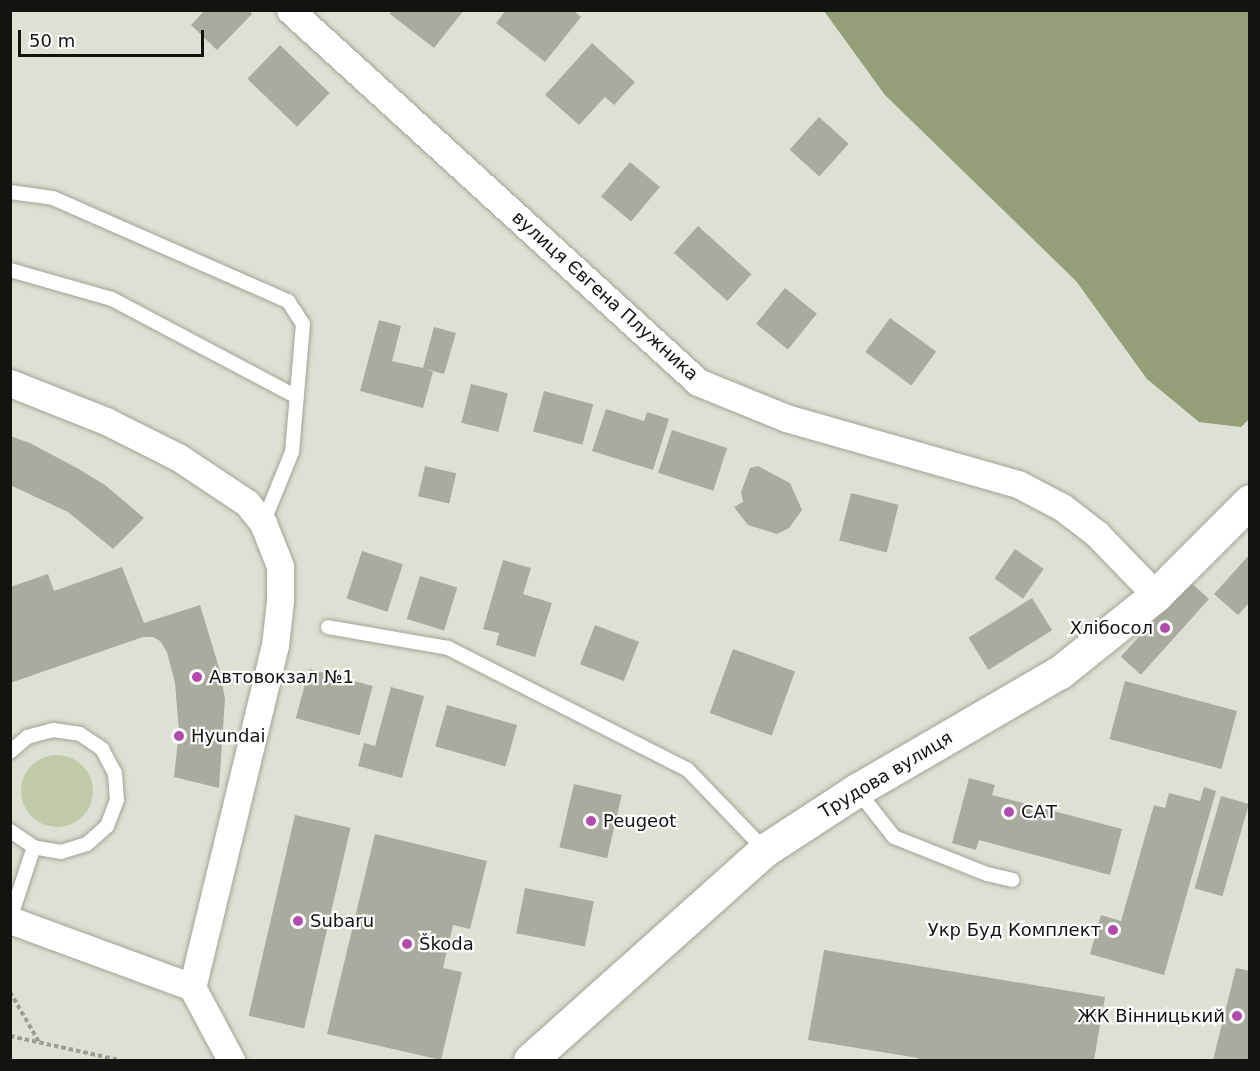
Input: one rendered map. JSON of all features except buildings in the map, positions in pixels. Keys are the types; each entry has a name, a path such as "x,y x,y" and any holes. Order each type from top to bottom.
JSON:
{"street":[{"name":"вулиця Євгена Плужника","path":"290,10 698,382 786,418 1018,483 1062,507 1097,534 1156,595"},
{"path":"10,383 106,421 178,457 247,503 263,523 280,566 280,601 275,645 192,987"},
{"name":"Трудова вулиця","path":"538,1058 765,850 857,790 1060,672 1156,595 1250,501"},
{"path":"10,919 192,987 231,1060"}],"lane":[{"path":"10,192 53,198 288,301 303,324 292,452 263,523"},
{"path":"10,270 112,299 297,397"},
{"path":"328,627 448,648 687,769 765,850"},
{"path":"10,752 27,737 53,730 80,734 102,749 116,773 117,800 107,826 87,844 61,852 34,847 10,831"},
{"path":"857,790 894,837 987,874 1011,880"},
{"path":"10,919 34,847"}],"path":[{"path":"10,992 39,1042"},
{"path":"10,1036 119,1060"}],"shaded area":[{"path":"824,11 1249,11 1250,418 1241,427 1199,422 1147,379 1076,281 885,95"},
{"path":"57,755 77,761 87,771 93,791 87,811 77,821 57,827 37,821 27,811 21,791 27,771 37,761"}],"place":[{"name":"Хлібосол","path":"1165,628"},
{"name":"Автовокзал №1","path":"197,677"},
{"name":"Hyundai","path":"179,736"},
{"name":"САТ","path":"1009,812"},
{"name":"Peugeot","path":"591,821"},
{"name":"Subaru","path":"298,921"},
{"name":"Укр Буд Комплект","path":"1113,930"},
{"name":"Škoda","path":"407,944"},
{"name":"ЖК Вінницький","path":"1237,1016"}]}
